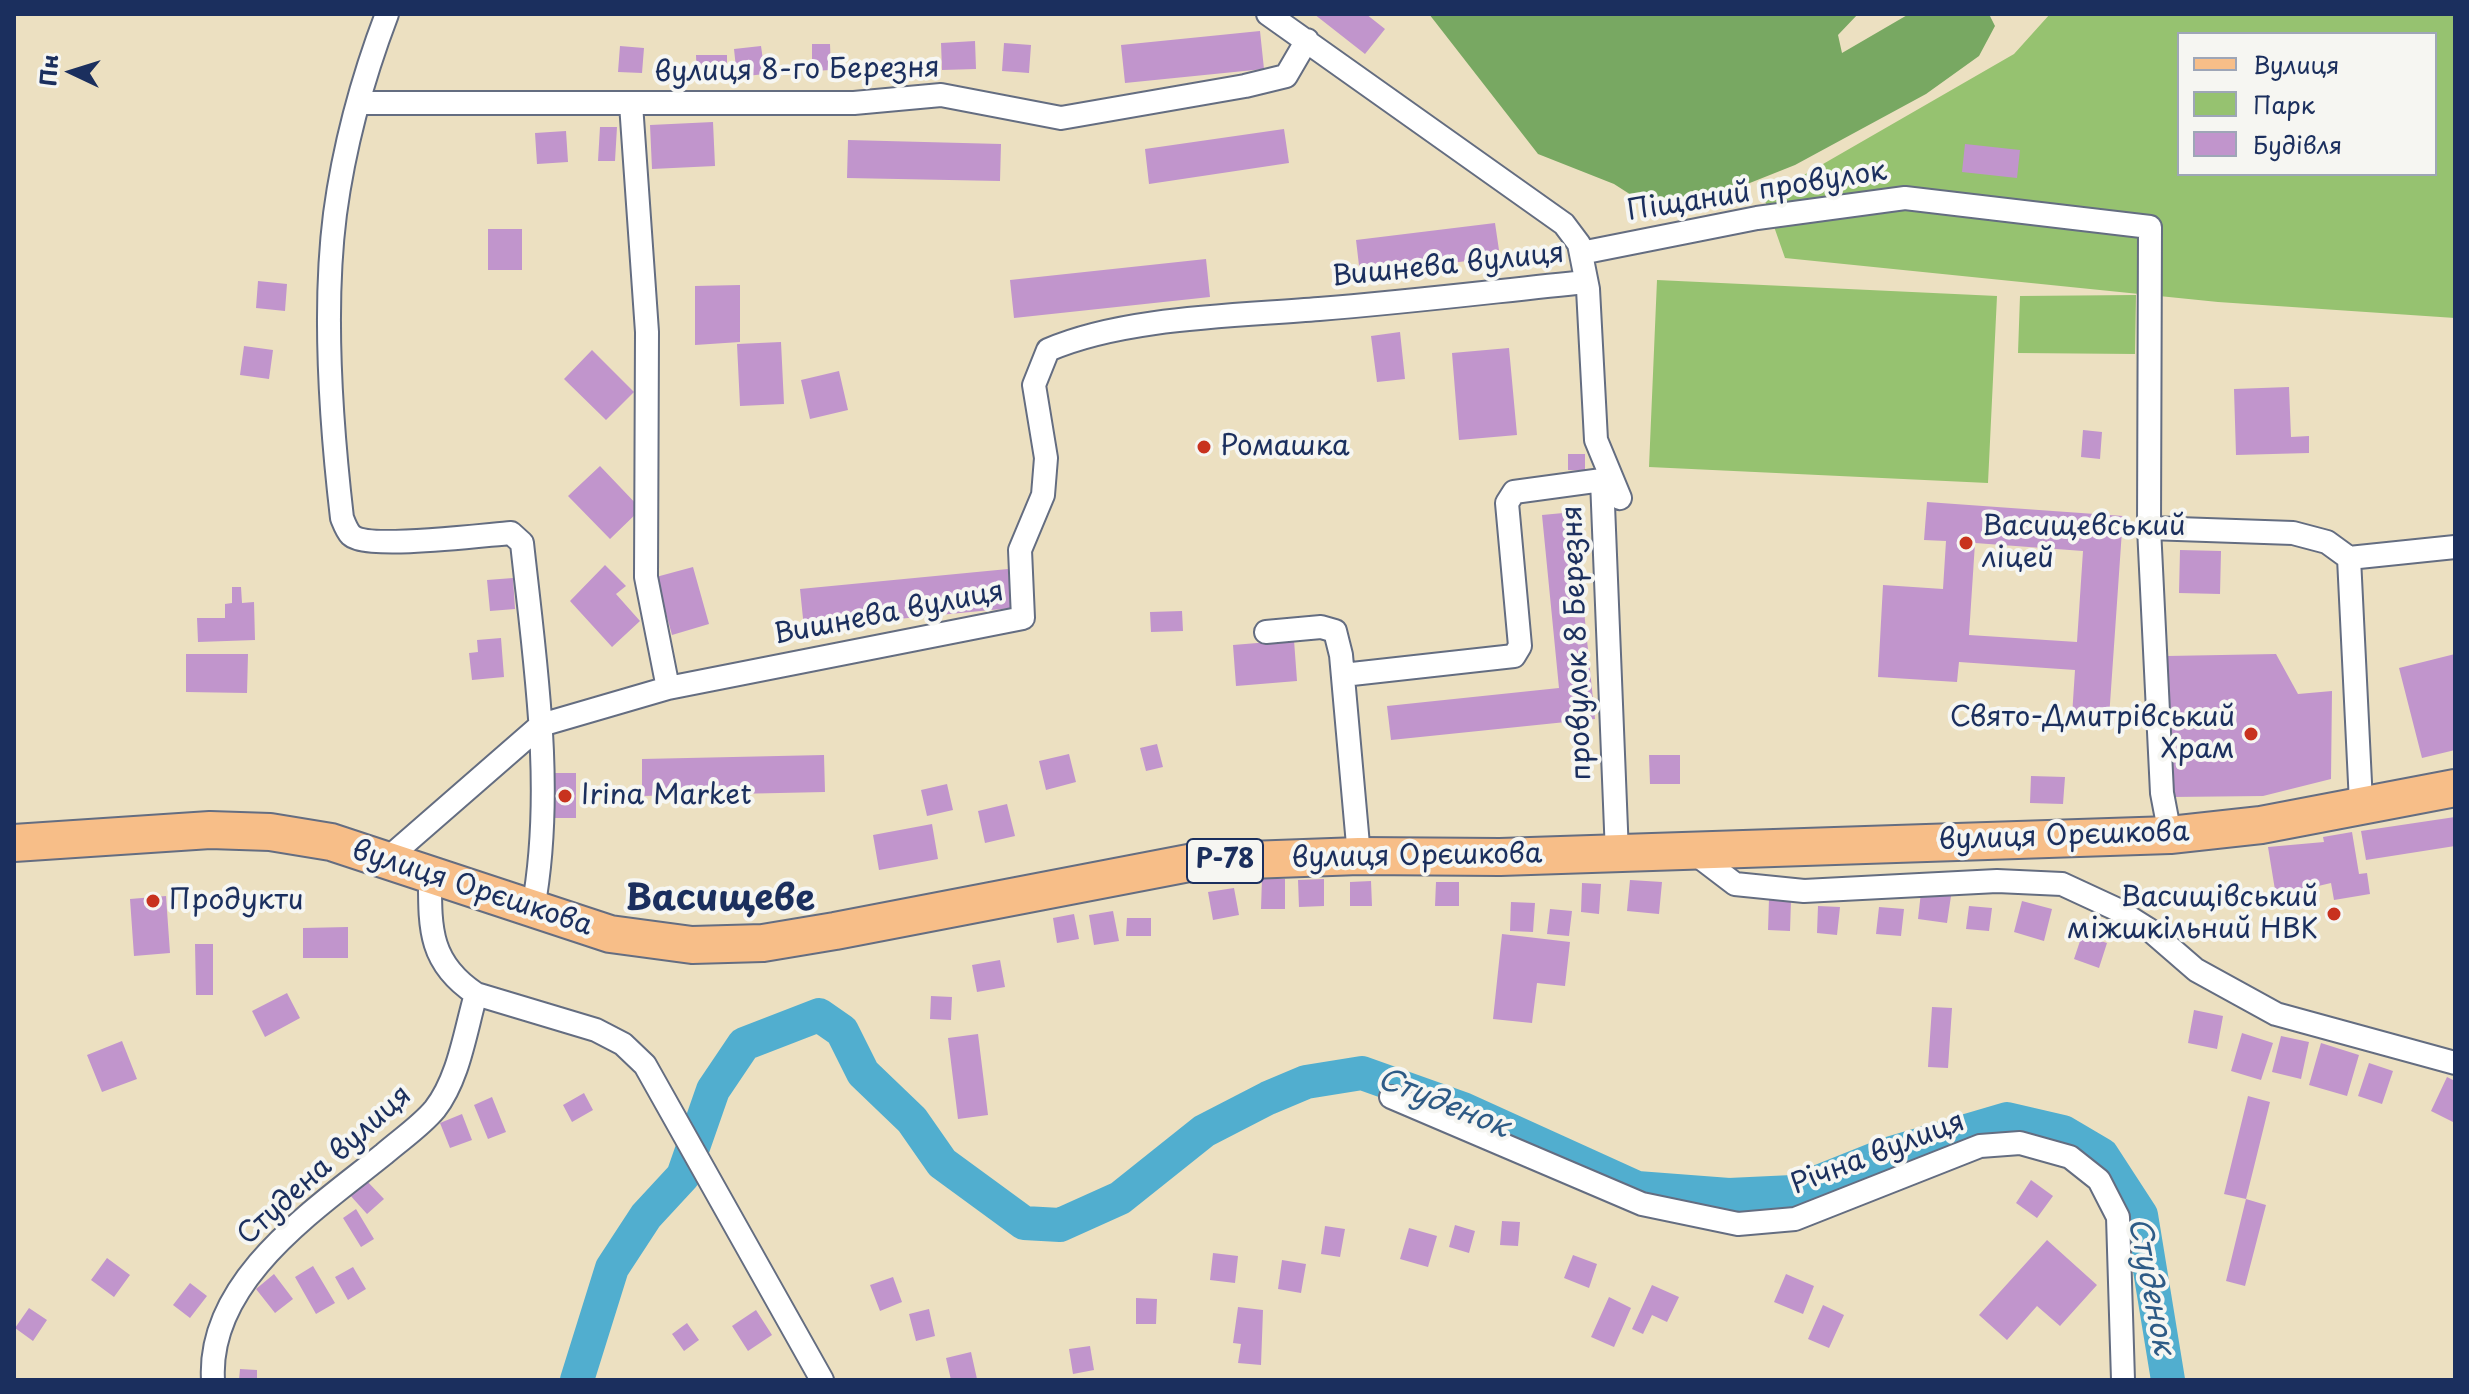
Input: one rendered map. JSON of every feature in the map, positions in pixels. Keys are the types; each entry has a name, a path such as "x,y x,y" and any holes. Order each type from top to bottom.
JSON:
{"main road":[{"name":"вулиця Орєшкова","path":"14,843 210,830 270,832 331,842 610,934 692,945 763,943 1194,862 1359,856 1693,852 2170,835 2261,825 2361,803 2455,788"}],"street":[{"path":"387,14 359,103 335,215 331,297 335,461 342,518 351,535 365,541 435,540 511,533 522,543 541,725 540,873 533,909"},
{"name":"провулок 8 Березня","path":"1268,14 1564,224 1579,244 1586,282 1596,440 1620,498 1602,480"},
{"name":"вулиця 8-го Березня","path":"359,103 854,103 941,95 1061,118 1286,76 1307,40"},
{"path":"631,104 647,332 646,577 668,688"},
{"name":"Піщаний провулок","path":"1581,253 1757,218 1905,198 2150,227 2149,528 2162,793 2170,835"},
{"name":"Вишнева вулиця","path":"386,860 541,725 668,688 1023,618 1020,550 1043,495 1046,458 1034,385 1048,350 1082,335 1221,315 1317,309 1586,282"},
{"path":"1343,675 1514,656 1520,646 1507,503 1514,492 1602,480"},
{"name":"провулок 8 Березня","path":"1602,480 1617,854"},
{"path":"2149,528 2293,533 2327,542 2349,558 2455,547"},
{"path":"2349,558 2361,803"},
{"path":"1266,632 1321,627 1335,631 1343,675 1359,856"},
{"path":"14,860 51,840"},
{"path":"1693,852 1735,884 1804,891 1997,881 2062,884 2116,909 2151,931 2196,970 2276,1014 2455,1063"},
{"path":"430,874 430,924 435,945 450,974 476,994 596,1030 623,1044 645,1065 822,1380"},
{"name":"Студена вулиця","path":"213,1380 217,1340 225,1314 262,1260 321,1205 434,1110 450,1082 476,994"},
{"name":"Річна вулиця","path":"1391,1097 1642,1204 1738,1224 1795,1219 1980,1146 2020,1143 2070,1157 2099,1180 2118,1217 2123,1380"}],"green space":[{"path":"1429,14 1858,14 1838,35 1842,53 1909,14 1989,14 1995,26 1979,56 1926,94 1795,165 1697,204 1653,209 1614,184 1538,154"},
{"path":"2050,14 2455,14 2455,318 2218,302 1785,258 1764,198 2014,54"},
{"path":"1657,280 1997,296 1988,483 1649,467"},
{"path":"2136,295 2135,354 2018,353 2020,296"}],"building":[{"path":"1314,14 1366,14 1385,29 1365,54"},
{"path":"1260,31 1264,69 1125,83 1121,45"},
{"path":"975,41 976,69 942,70 941,43"},
{"path":"1004,43 1031,45 1029,73 1002,71"},
{"path":"812,44 830,44 831,70 812,71"},
{"path":"620,46 644,48 642,73 618,72"},
{"path":"761,46 765,74 737,77 734,49"},
{"path":"696,55 727,55 727,82 697,82"},
{"path":"713,122 715,166 652,169 650,125"},
{"path":"600,127 617,127 615,161 598,161"},
{"path":"1284,129 1289,163 1149,184 1145,149"},
{"path":"566,131 568,162 537,164 535,133"},
{"path":"848,140 1001,144 1000,181 847,178"},
{"path":"1965,144 2020,150 2017,178 1962,172"},
{"path":"1495,223 1500,257 1360,274 1356,240"},
{"path":"488,229 522,229 522,270 488,270"},
{"path":"1206,259 1210,297 1014,318 1010,280"},
{"path":"258,281 287,284 285,311 256,308"},
{"path":"740,285 740,342 695,345 695,286"},
{"path":"1400,332 1405,379 1377,382 1371,336"},
{"path":"781,342 784,404 740,406 737,344"},
{"path":"244,346 273,350 269,379 240,375"},
{"path":"1509,348 1517,435 1459,440 1452,353"},
{"path":"592,350 634,392 606,420 564,379"},
{"path":"839,371 848,410 810,419 801,380"},
{"path":"2289,387 2291,437 2309,436 2309,453 2236,455 2234,389"},
{"path":"2083,430 2102,432 2100,459 2081,457"},
{"path":"1568,454 1585,454 1585,471 1568,470"},
{"path":"600,466 641,509 610,539 568,496"},
{"path":"1927,502 2123,516 2109,718 2072,716 2075,670 1959,662 1957,682 1878,677 1883,585 1943,589 1946,541 1924,540","holes":["1975,543 2083,551 2077,642 1969,635"]},
{"path":"1574,512 1595,719 1391,740 1387,706 1559,688 1542,515"},
{"path":"2180,550 2221,551 2220,594 2179,593"},
{"path":"605,565 626,586 616,594 640,621 612,647 570,601"},
{"path":"693,567 709,624 672,635 656,577"},
{"path":"1008,569 1012,608 804,628 800,589"},
{"path":"513,578 515,609 490,611 487,580"},
{"path":"232,587 241,587 242,603 254,602 255,640 198,642 197,618 225,618 225,604 232,603"},
{"path":"1182,611 1183,631 1151,632 1150,612"},
{"path":"501,638 504,677 472,680 469,653 478,652 477,640"},
{"path":"1294,640 1297,681 1236,686 1233,645"},
{"path":"186,654 248,654 247,693 186,692"},
{"name":"Свято-Дмитрівський Храм","path":"2276,654 2298,694 2332,691 2331,779 2263,796 2172,797 2167,656"},
{"path":"2455,654 2455,750 2422,758 2399,668"},
{"path":"1157,744 1163,767 1146,771 1140,748"},
{"path":"1069,754 1076,782 1046,790 1039,761"},
{"path":"824,755 825,792 642,796 642,759"},
{"path":"1649,755 1680,755 1680,784 1650,784"},
{"name":"Irina Market","path":"554,773 576,773 576,818 555,818"},
{"path":"2031,776 2065,777 2063,804 2030,803"},
{"path":"947,784 953,810 927,816 921,790"},
{"path":"1007,804 1015,836 985,843 978,811"},
{"path":"2455,817 2455,846 2366,860 2361,831"},
{"path":"932,824 938,859 879,870 873,835"},
{"path":"2352,832 2359,874 2367,873 2370,894 2334,900 2331,883 2276,896 2268,847 2324,842 2323,837"},
{"path":"1262,878 1285,879 1285,909 1261,909"},
{"path":"1324,879 1324,906 1299,907 1298,880"},
{"path":"1630,880 1662,882 1659,914 1627,911"},
{"path":"1371,881 1372,906 1350,906 1350,882"},
{"path":"1436,882 1459,882 1459,906 1435,906"},
{"path":"1582,883 1601,884 1599,914 1581,912"},
{"path":"1234,888 1239,915 1213,920 1208,892"},
{"path":"1921,892 1951,896 1947,923 1918,919"},
{"path":"166,896 170,953 134,956 130,899"},
{"path":"1769,899 1791,900 1790,931 1768,930"},
{"path":"2022,901 2052,909 2044,941 2014,932"},
{"path":"1511,902 1535,903 1533,932 1510,931"},
{"path":"1818,906 1840,907 1837,935 1817,933"},
{"path":"1969,906 1992,908 1989,931 1966,929"},
{"path":"1879,907 1904,909 1901,936 1876,934"},
{"path":"1550,909 1572,911 1569,936 1547,934"},
{"path":"1113,911 1119,941 1094,945 1089,915"},
{"path":"1074,914 1079,939 1057,943 1053,918"},
{"path":"1127,918 1151,918 1151,936 1126,936"},
{"path":"348,927 348,958 303,958 303,928"},
{"path":"1502,934 1570,942 1565,986 1537,983 1532,1023 1493,1019"},
{"path":"2082,935 2107,943 2099,968 2074,959"},
{"path":"195,944 213,944 213,995 196,995"},
{"path":"1000,960 1005,987 977,992 972,965"},
{"path":"287,993 300,1018 265,1037 252,1011"},
{"path":"931,996 952,997 951,1020 930,1019"},
{"path":"1932,1007 1952,1008 1948,1068 1928,1067"},
{"path":"2194,1010 2223,1016 2217,1049 2188,1043"},
{"path":"2242,1033 2273,1043 2261,1080 2231,1071"},
{"path":"978,1034 988,1115 958,1119 948,1038"},
{"path":"2281,1036 2309,1042 2301,1079 2272,1072"},
{"path":"122,1041 137,1079 102,1092 87,1055"},
{"path":"2321,1043 2359,1055 2347,1096 2309,1085"},
{"path":"2369,1063 2393,1071 2382,1104 2358,1096"},
{"path":"2447,1077 2455,1081 2455,1123 2431,1111"},
{"path":"584,1093 593,1110 572,1122 563,1105"},
{"path":"2248,1096 2270,1102 2246,1199 2224,1194"},
{"path":"492,1097 506,1132 488,1139 474,1105"},
{"path":"462,1114 472,1140 450,1148 440,1123"},
{"path":"365,1179 384,1199 367,1214 349,1194"},
{"path":"2031,1180 2053,1196 2037,1218 2016,1203"},
{"path":"2246,1199 2266,1205 2245,1286 2226,1281"},
{"path":"356,1209 374,1239 361,1247 343,1218"},
{"path":"1502,1221 1520,1222 1518,1246 1500,1245"},
{"path":"1455,1225 1475,1231 1469,1253 1449,1247"},
{"path":"1325,1226 1345,1229 1340,1257 1321,1254"},
{"path":"1409,1228 1437,1236 1428,1267 1400,1259"},
{"path":"2047,1240 2097,1285 2060,1326 2037,1306 2007,1340 1979,1315"},
{"path":"1213,1253 1238,1256 1235,1283 1210,1280"},
{"path":"1573,1255 1597,1264 1589,1288 1564,1278"},
{"path":"107,1258 130,1275 114,1297 91,1280"},
{"path":"1282,1260 1306,1264 1301,1293 1278,1289"},
{"path":"313,1266 335,1303 316,1314 295,1277"},
{"path":"353,1267 366,1289 348,1300 335,1277"},
{"path":"274,1274 293,1299 275,1313 256,1289"},
{"path":"1786,1274 1814,1286 1803,1314 1774,1302"},
{"path":"893,1277 902,1302 880,1311 870,1285"},
{"path":"190,1283 207,1296 190,1318 173,1305"},
{"path":"1652,1285 1679,1297 1667,1322 1652,1315 1643,1334 1632,1329"},
{"path":"1609,1297 1631,1308 1614,1347 1591,1337"},
{"path":"1136,1298 1157,1299 1156,1324 1136,1324"},
{"path":"1823,1305 1844,1315 1829,1348 1808,1339"},
{"path":"1238,1307 1263,1310 1261,1365 1238,1363 1241,1344 1233,1343"},
{"path":"29,1308 47,1320 33,1341 15,1328"},
{"path":"929,1309 935,1336 916,1341 909,1314"},
{"path":"756,1310 772,1335 748,1351 732,1326"},
{"path":"687,1323 699,1340 684,1351 672,1334"},
{"path":"1090,1346 1094,1370 1073,1374 1069,1349"},
{"path":"971,1352 977,1379 951,1380 946,1358"},
{"path":"240,1369 257,1370 257,1380 239,1380"}],"waterway":[{"name":"Студенок","path":"577,1380 612,1268 646,1216 683,1176 713,1090 744,1044 819,1015 842,1031 863,1073 912,1120 942,1163 1024,1223 1060,1225 1120,1198 1204,1131 1268,1098 1306,1082 1362,1073 1463,1109 1637,1188 1729,1195 1793,1192 1888,1154 2007,1119 2063,1132 2102,1155 2141,1215 2168,1380"}],"place":[{"name":"Ромашка","path":"1204,447"},
{"name":"Васищевський ліцей","path":"1966,543"},
{"name":"Свято-Дмитрівський Храм","path":"2251,734"},
{"name":"Irina Market","path":"565,796"},
{"name":"Продукти","path":"153,901"},
{"name":"Васищівський міжшкільний НВК","path":"2334,914"}],"district":[{"name":"Васищеве","path":"720,900"}]}
